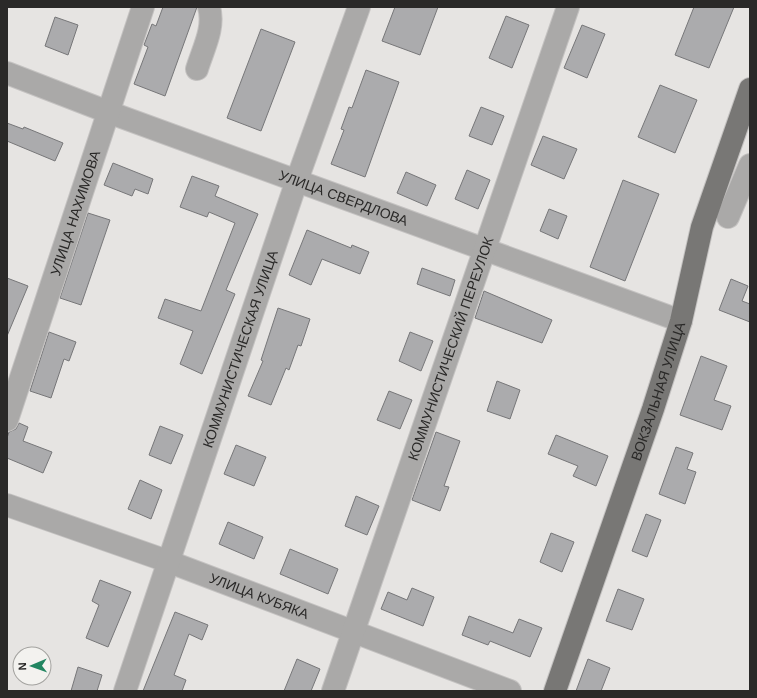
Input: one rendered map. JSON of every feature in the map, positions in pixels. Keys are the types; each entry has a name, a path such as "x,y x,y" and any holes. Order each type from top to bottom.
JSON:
{"main road":[{"name":"ВОКЗАЛЬНАЯ УЛИЦА","path":"555,691 650,417 681,321 702,227 750,89"}],"street":[{"name":"УЛИЦА НАХИМОВА","path":"7,420 143,7"},
{"path":"197,69 210,29 212,16 209,7"},
{"name":"КОММУНИСТИЧЕСКАЯ УЛИЦА","path":"125,691 167,562 297,180 359,7"},
{"name":"КОММУНИСТИЧЕСКИЙ ПЕРЕУЛОК","path":"332,691 568,7"},
{"name":"УЛИЦА СВЕРДЛОВА","path":"7,73 108,112 681,321"},
{"path":"728,217 750,165"},
{"name":"УЛИЦА КУБЯКА","path":"7,505 167,562 510,691"}],"building":[{"path":"163,7 197,7 165,96 134,84 148,47 144,45 152,24 156,26"},
{"path":"395,7 438,7 420,55 382,41"},
{"path":"694,7 734,7 709,68 675,55"},
{"path":"506,16 529,25 512,68 489,58"},
{"path":"55,17 78,25 68,55 45,46"},
{"path":"582,25 605,34 587,78 564,68"},
{"path":"261,29 295,42 261,131 227,118"},
{"path":"366,70 399,82 365,177 331,164 344,130 341,129 349,107 352,108"},
{"path":"660,85 697,100 675,153 638,137"},
{"path":"481,107 504,116 492,145 469,136"},
{"path":"7,123 23,129 24,127 63,143 55,161 7,141"},
{"path":"543,136 577,149 564,179 531,165"},
{"path":"113,163 153,179 148,194 135,189 132,196 104,185"},
{"path":"467,170 490,180 478,209 455,199"},
{"path":"406,172 436,185 427,206 397,193"},
{"path":"192,176 219,186 215,196 258,214 226,290 235,294 202,374 180,364 193,331 158,318 165,299 201,311 235,223 209,212 207,217 180,207"},
{"path":"623,180 659,194 625,281 590,267"},
{"path":"549,209 567,216 558,239 540,231"},
{"path":"88,213 110,220 81,305 60,298"},
{"path":"307,230 351,248 352,245 369,252 360,274 322,259 311,285 289,275"},
{"path":"422,268 455,280 450,296 417,284"},
{"path":"7,278 28,286 7,336"},
{"path":"731,279 748,286 742,301 750,304 750,322 719,310"},
{"path":"484,291 552,320 542,343 475,318"},
{"path":"278,308 310,319 301,346 298,345 289,370 286,368 271,405 248,396 263,361 261,360"},
{"path":"49,332 76,342 69,361 64,359 51,398 30,391"},
{"path":"410,332 433,341 421,371 399,361"},
{"path":"701,356 727,366 714,400 731,406 722,430 680,415"},
{"path":"497,381 520,390 510,419 487,411"},
{"path":"389,391 412,400 400,429 377,420"},
{"path":"19,423 28,427 23,441 52,452 43,473 7,458 7,438 9,432 16,429"},
{"path":"160,426 183,435 171,464 149,455"},
{"path":"436,432 460,441 444,486 449,487 440,511 412,500"},
{"path":"556,435 608,456 596,486 573,476 578,466 548,454"},
{"path":"236,445 266,457 254,486 224,474"},
{"path":"676,447 693,453 687,469 696,472 685,504 659,494"},
{"path":"140,480 162,490 151,519 128,509"},
{"path":"356,496 379,506 367,535 345,526"},
{"path":"646,514 661,520 647,557 632,551"},
{"path":"228,522 263,537 254,559 219,544"},
{"path":"551,533 574,542 562,572 540,562"},
{"path":"290,549 338,569 328,594 280,574"},
{"path":"100,580 131,592 108,647 86,638 99,605 92,601"},
{"path":"412,588 434,597 423,626 381,609 388,592 407,600"},
{"path":"618,589 644,599 632,630 606,621"},
{"path":"175,612 208,625 202,640 189,634 174,675 186,680 182,691 143,691"},
{"path":"469,616 513,633 519,619 542,628 530,657 490,641 488,645 462,635"},
{"path":"297,659 320,669 311,691 284,691"},
{"path":"588,659 610,668 601,691 576,691"},
{"path":"78,667 102,675 97,691 71,691"}]}
